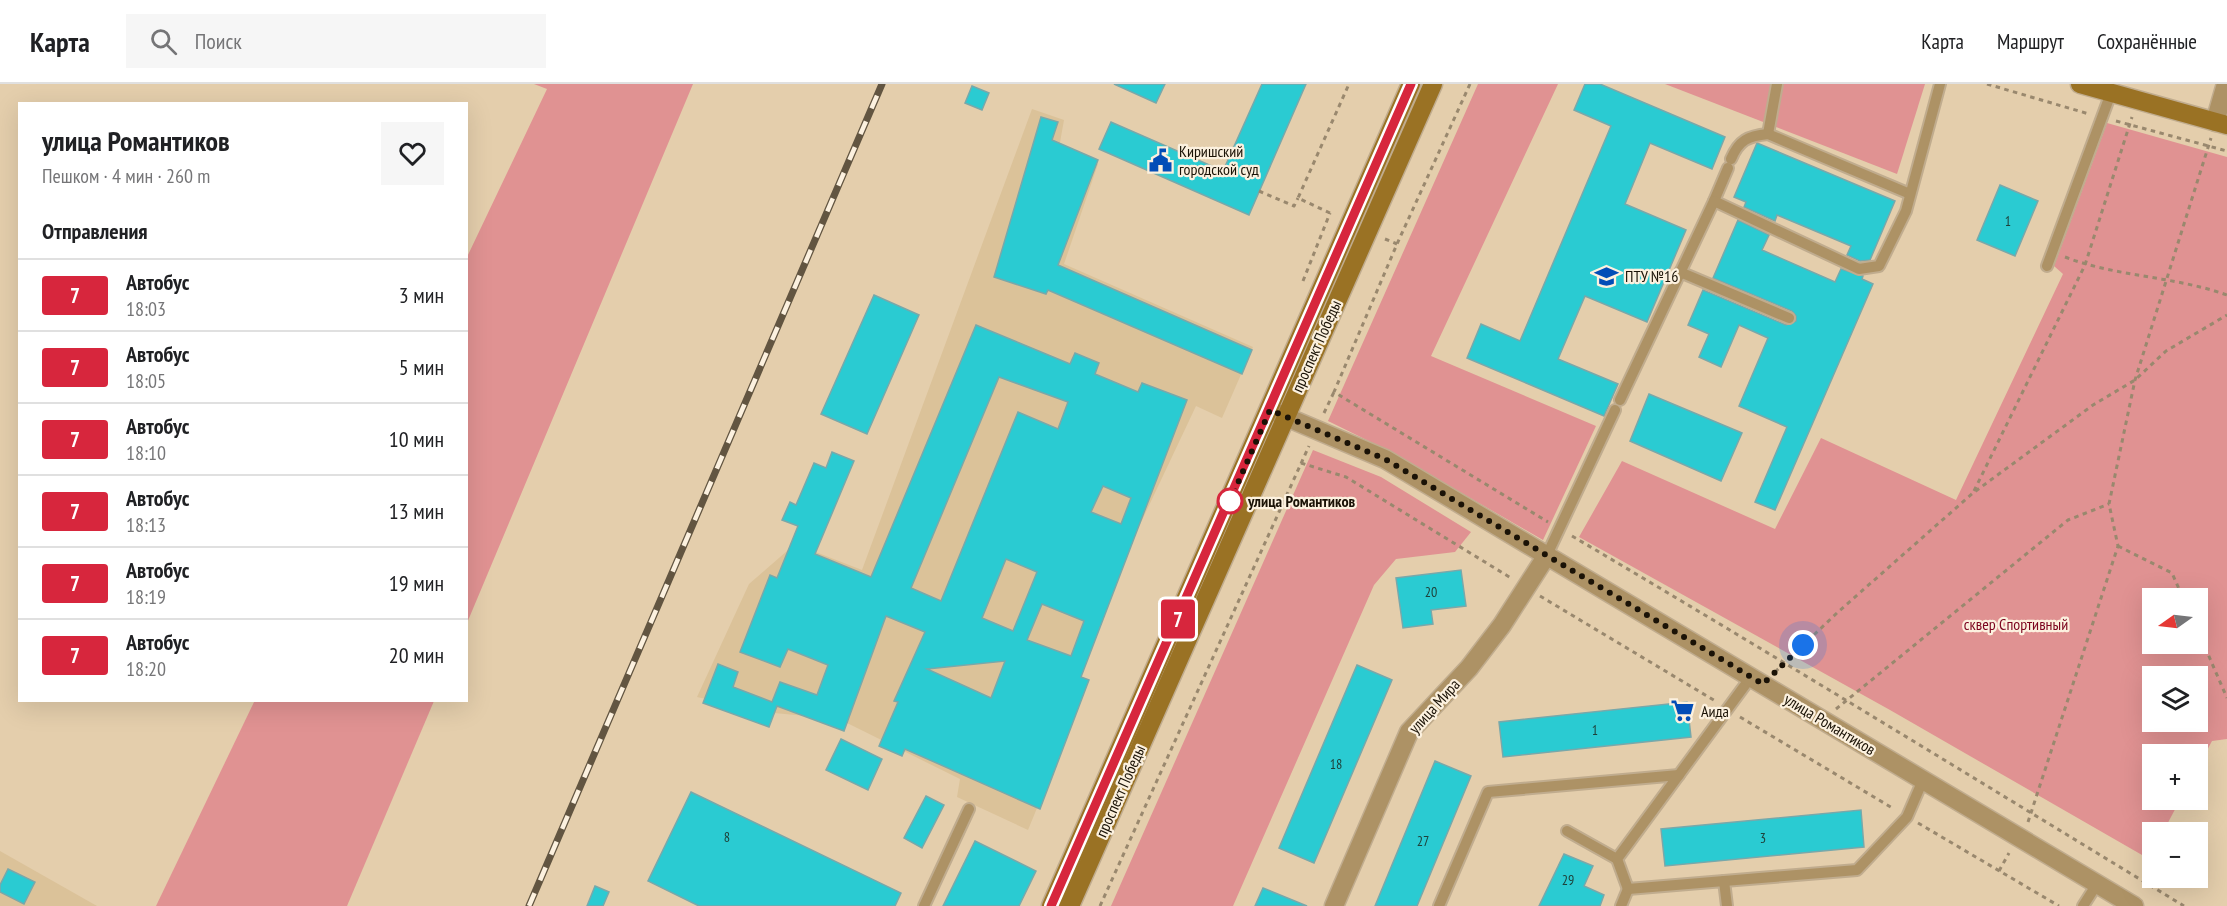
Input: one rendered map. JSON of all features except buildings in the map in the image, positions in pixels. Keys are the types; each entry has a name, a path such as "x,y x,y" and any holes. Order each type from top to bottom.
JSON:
{"main road":[{"name":"проспект Победы","path":"1070,906 1277,413 1411,84"},
{"name":"проспект Победы","path":"1051,906 1277,413 1433,84"},
{"path":"2080,84 2221,124"}],"street":[{"path":"2221,124 2226,84"},
{"name":"улица Романтиков","path":"1277,413 1385,459 2134,906"},
{"name":"улица Мира","path":"1334,906 1409,732 1469,668 1502,625 1547,555"}],"lane":[{"path":"1768,134 1777,84"},
{"path":"1714,201 1859,269 1869,270 1880,266 1906,211 1940,84"},
{"path":"2047,266 2111,93"},
{"path":"1547,555 1714,201 1738,144 1751,136 1768,134 1910,194"},
{"path":"1680,272 1789,318"},
{"path":"1617,859 1728,709 1757,680"},
{"path":"1439,906 1488,792 1679,775"},
{"path":"1628,890 1857,870 1908,817 1923,780"},
{"path":"924,906 969,809"},
{"path":"1567,831 1617,859 1628,890 1621,906"},
{"path":"1724,881 1727,906"},
{"path":"2083,906 2097,884"}],"path":[{"path":"1259,191 1294,206 1349,84"},
{"path":"1470,84 1397,244 1334,392 1559,529 1786,662 1846,701 2184,906"},
{"path":"1973,493 2085,265 2137,100"},
{"path":"1999,871 2032,814 2118,546 2109,504 2135,380 2221,124"},
{"path":"1298,198 1330,213"},
{"path":"2052,253 2085,265 2197,284 2227,295"},
{"path":"1757,680 1786,662 1838,612 1973,493 2093,405 2135,380 2166,351 2227,315"},
{"path":"1100,906 1301,463 1346,477 1728,709 2059,906"},
{"path":"1822,719 2068,520 2109,504"},
{"path":"2118,546 2172,573 2179,588"},
{"path":"2208,654 2227,698"}],"shaded area":[{"path":"1032,109 1064,120 1059,148 1098,164 1064,264 1253,347 1222,418 1196,406 1068,677 1087,686 1028,830 957,797 960,779 839,719 763,712 697,697 749,584 795,544 862,570"},
{"path":"0,851 97,906 0,906"}],"green space":[{"path":"534,84 693,84 468,621 468,255 547,89"},
{"path":"1478,84 1558,84 1431,356 1596,426 1543,540 1387,450 1328,421"},
{"path":"1665,84 1925,84 1897,174"},
{"name":"сквер Спортивный","path":"2107,123 2227,157 2227,739 2212,741 2208,748 2208,744 2142,744 2142,810 2175,810 2168,822 2142,822 2142,855 1890,710 1579,537 1622,461 1775,529 1821,438 1956,500 2063,274 2054,266"},
{"path":"1313,450 1381,477 1471,532 1455,552 1396,559 1374,585 1233,906 1111,906"},
{"path":"254,702 434,702 347,906 156,906"}],"railway":[{"path":"529,906 882,84"}],"bus line":[{"name":"7","path":"1051,906 1411,84"}],"place":[{"name":"Киришский городской суд","path":"1161,160"},
{"name":"ПТУ №16","path":"1607,276"},
{"name":"улица Романтиков","path":"1230,501"},
{"name":"Аида","path":"1683,711"}],"route":[{"path":"1230,501 1270,410 1385,459 1763,684 1803,645"}]}
